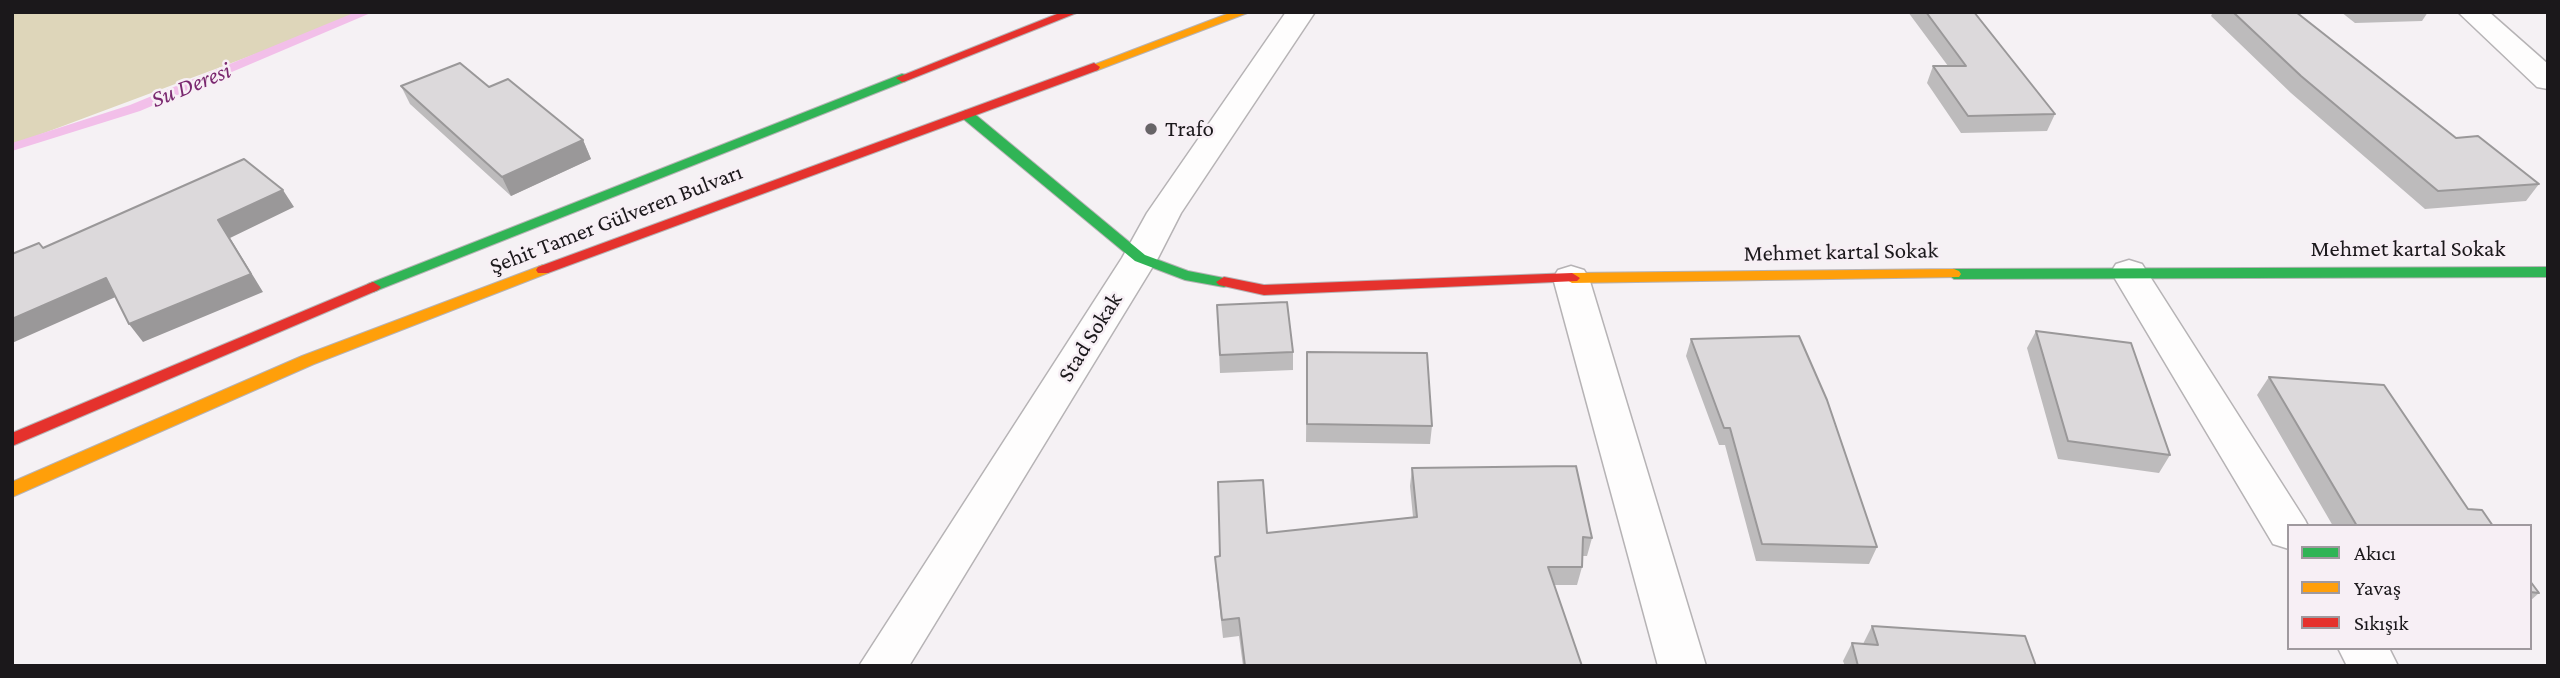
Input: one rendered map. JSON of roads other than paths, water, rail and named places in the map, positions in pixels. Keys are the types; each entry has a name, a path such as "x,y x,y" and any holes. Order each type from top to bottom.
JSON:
{"main road":[{"name":"Şehit Tamer Gülveren Bulvarı","path":"12,440 303,315 643,178 1073,12"},
{"name":"Şehit Tamer Gülveren Bulvarı","path":"12,490 307,360 1244,12"},
{"name":"Mehmet kartal Sokak","path":"966,114 1140,258 1185,275 1264,290 1571,278 2129,272 2548,272"}],"street":[{"name":"Stad Sokak","path":"883,666 1140,258 1164,213 1301,12"},
{"path":"2472,12 2548,80"},
{"path":"2129,272 2287,529"},
{"path":"1571,278 1682,666"},
{"path":"2363,650 2374,666"}],"waterway":[{"name":"Su Deresi","path":"12,147 135,108 367,12"}],"place":[{"name":"Trafo","path":"1151,129"}]}
